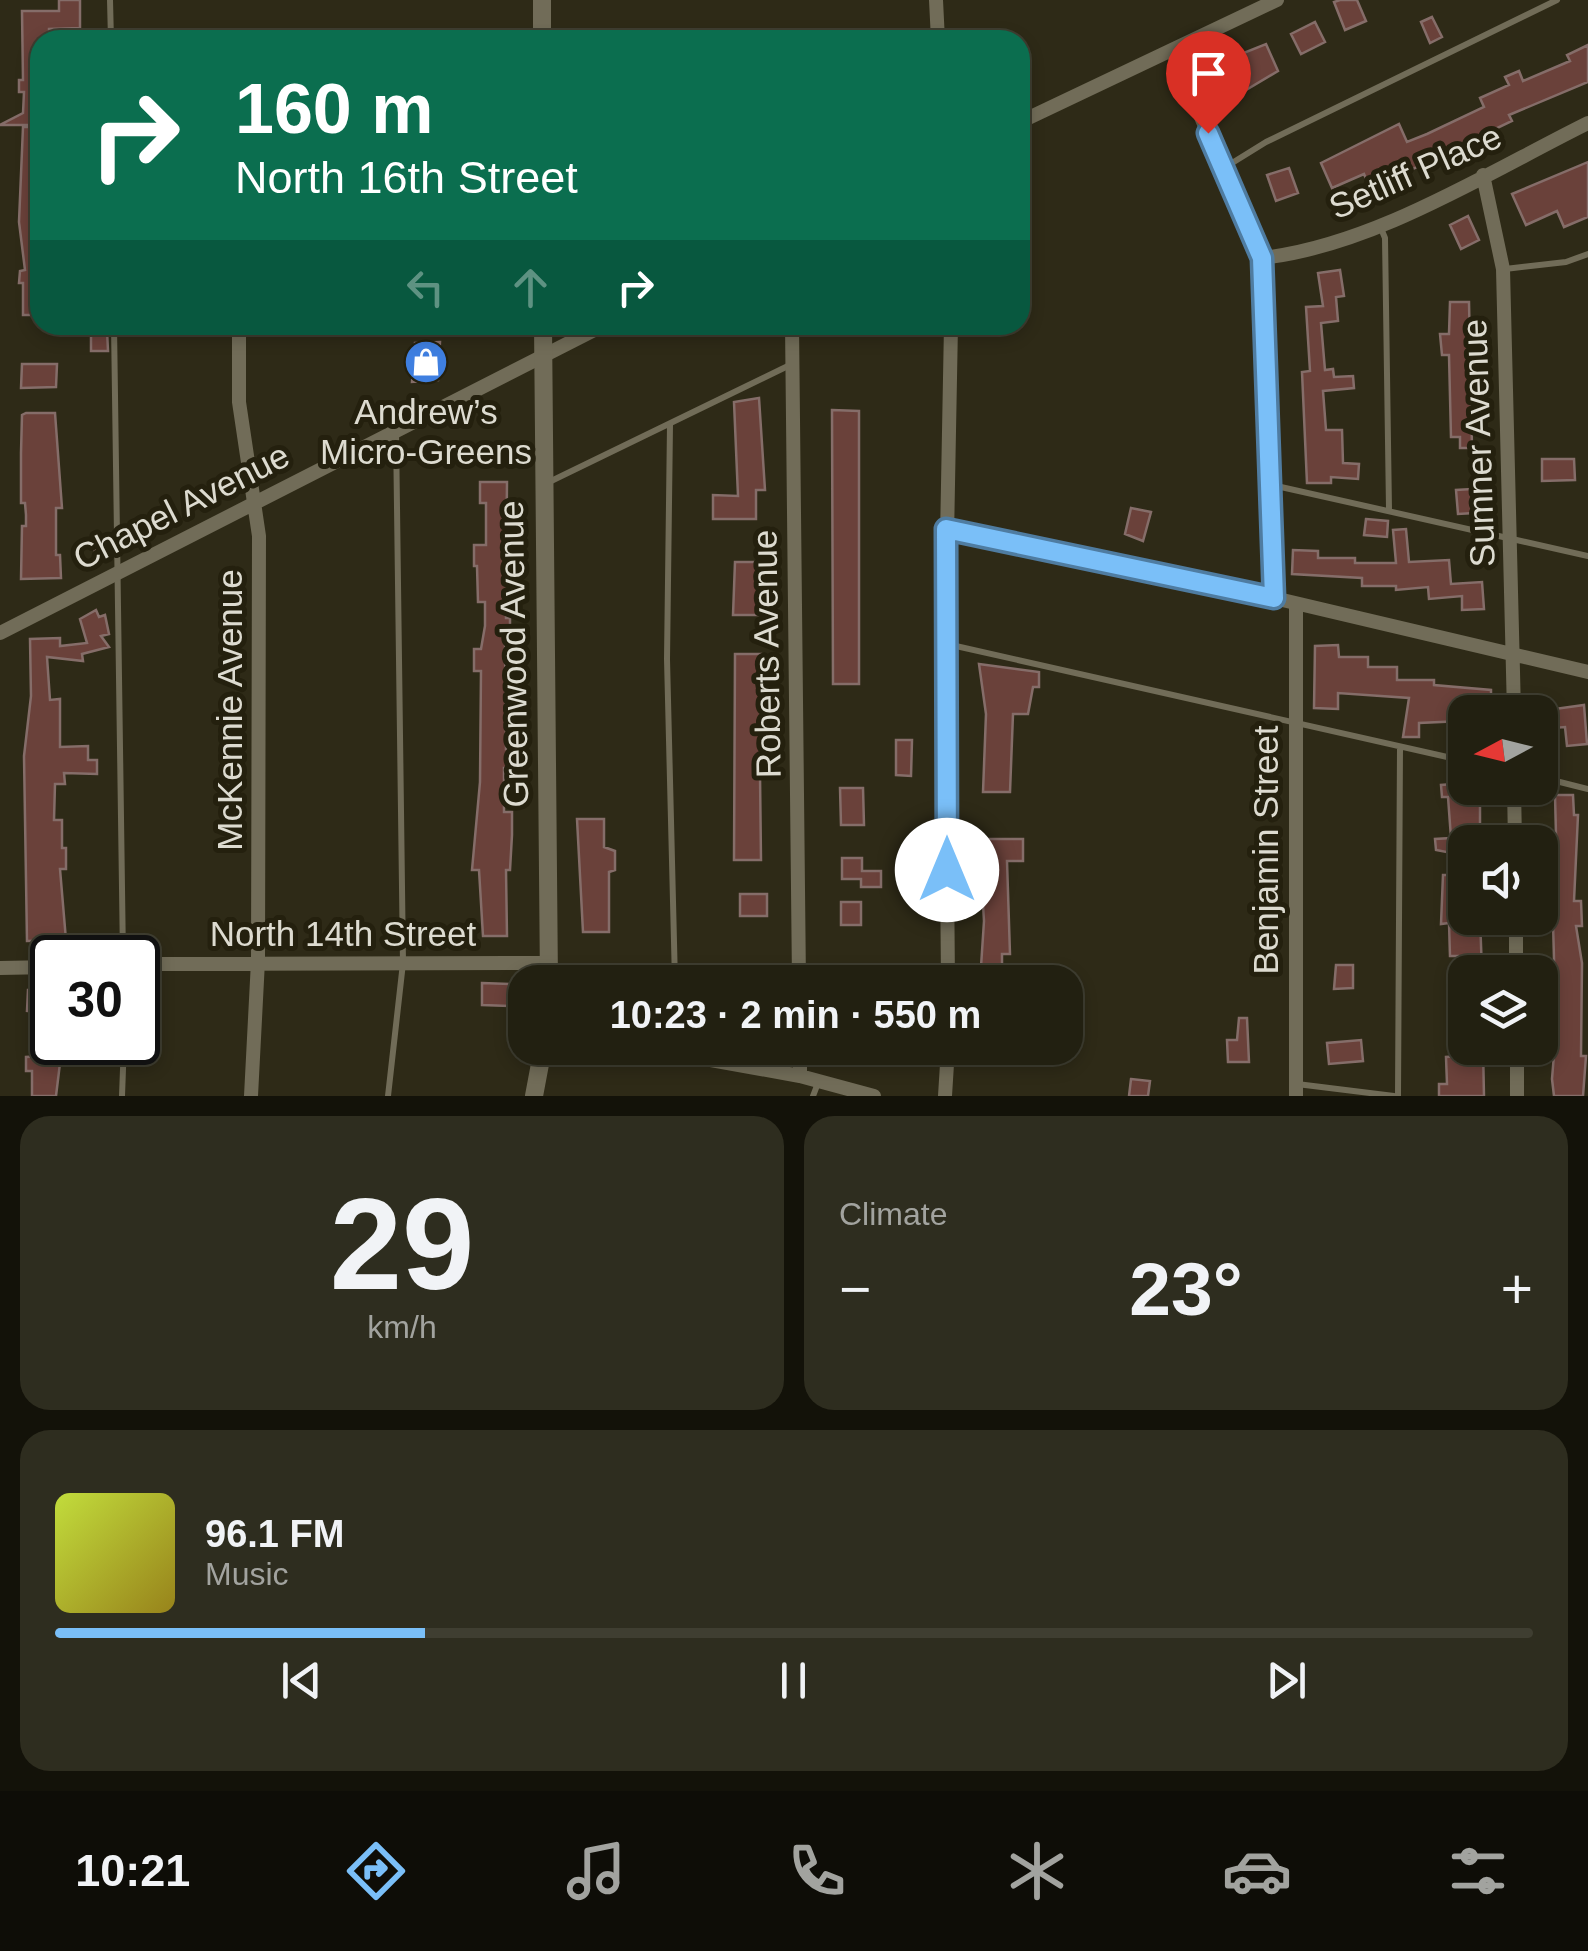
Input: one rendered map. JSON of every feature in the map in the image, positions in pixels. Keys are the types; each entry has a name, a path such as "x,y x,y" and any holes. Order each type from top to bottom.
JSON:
{"street":[{"path":"542,0 542,30"},
{"path":"936,0 938,30"},
{"path":"1238,0 1240,18"},
{"path":"1030,117 1277,0"},
{"path":"1172,50 1262,258 1274,598"},
{"name":"Setliff Place","path":"1262,258 1318,247 1380,225 1588,123"},
{"name":"Sumner Avenue","path":"1483,174 1503,268 1514,695"},
{"name":"McKennie Avenue","path":"239,335 239,402 259,536 258,962 251,1096"},
{"name":"Greenwood Avenue","path":"543,335 549,963"},
{"name":"Chapel Avenue","path":"0,633 583,335"},
{"name":"Roberts Avenue","path":"792,335 799,965"},
{"path":"948,965 946,529 951,335"},
{"path":"946,529 1274,598 1588,672"},
{"name":"Benjamin Street","path":"1296,604 1296,1090"},
{"name":"North 14th Street","path":"160,964 549,963"},
{"path":"0,968 30,967"},
{"path":"534,1096 540,1065"},
{"path":"744,1065 800,1076 816,1089 874,1096"},
{"path":"800,1065 800,1076"},
{"path":"945,1096 947,1065"},
{"path":"1517,1065 1518,1096"}],"lane":[{"path":"110,0 110,30"},
{"path":"1223,168 1266,142 1558,0"},
{"path":"1380,225 1385,238 1388,310 1389,510"},
{"path":"1503,268 1566,262 1588,254"},
{"path":"114,335 123,935"},
{"path":"544,485 793,364"},
{"path":"670,425 666,659 675,965"},
{"path":"388,1096 404,962 396,430"},
{"path":"1272,485 1588,556"},
{"path":"946,644 1448,758"},
{"path":"1296,1090 1396,1096 1400,748"},
{"path":"1558,782 1588,789"},
{"path":"122,1096 123,1065"}],"building":[{"path":"59,0 80,0 80,28 30,30 30,125 0,125 23,113 24,92 19,92 19,80 23,80 22,11 59,11"},
{"path":"1357,0 1366,21 1345,30 1334,2"},
{"path":"1432,17 1442,37 1430,43 1421,22"},
{"path":"1315,22 1325,42 1301,54 1291,34"},
{"path":"1266,44 1278,71 1236,96 1231,82 1225,84 1216,64"},
{"path":"1588,45 1588,82 1509,115 1512,121 1445,153 1418,161 1420,166 1402,173 1400,167 1367,181 1364,174 1332,188 1321,163 1399,124 1407,142 1427,134 1484,107 1480,98 1509,85 1505,77 1519,71 1523,81 1570,61 1567,55"},
{"path":"23,127 30,127 30,315 23,315 23,283 19,283 20,271 25,270 19,222"},
{"path":"1588,162 1588,217 1564,227 1557,211 1526,225 1512,194"},
{"path":"1289,168 1298,193 1276,201 1267,175"},
{"path":"1468,216 1479,240 1461,249 1450,225"},
{"path":"1340,270 1344,296 1336,297 1338,321 1321,323 1325,370 1333,369 1334,377 1353,376 1354,388 1323,391 1326,430 1342,430 1343,463 1359,464 1358,479 1331,477 1331,483 1307,483 1302,372 1310,371 1306,307 1323,306 1318,273"},
{"path":"1450,302 1469,302 1472,448 1460,448 1460,437 1451,437 1449,355 1442,355 1440,334 1449,334"},
{"path":"91,335 107,335 108,351 91,351"},
{"name":"Andrew’s Micro-Greens","path":"440,342 438,380 412,382 415,343"},
{"path":"22,364 57,364 56,387 21,388"},
{"path":"759,398 765,490 756,490 756,519 713,519 713,495 738,496 734,402"},
{"path":"832,410 859,411 859,684 833,684"},
{"path":"55,413 62,508 56,508 56,555 60,555 61,578 21,579 22,526 26,526 25,503 21,503 22,415"},
{"path":"1542,459 1574,459 1575,480 1542,481"},
{"path":"480,482 507,482 506,576 511,596 506,596 510,631 505,637 506,749 512,748 512,768 504,768 504,812 512,812 512,835 510,870 506,870 507,936 483,936 479,870 472,870 480,782 481,671 474,671 474,649 481,649 485,626 485,602 478,602 474,566 474,545 486,545 486,503 480,503"},
{"path":"1472,489 1474,513 1458,514 1456,490"},
{"path":"1131,508 1151,512 1143,541 1125,534"},
{"path":"1366,519 1388,521 1387,537 1364,535"},
{"path":"1406,529 1409,562 1449,560 1451,584 1482,582 1484,609 1462,610 1462,596 1429,599 1428,587 1396,590 1396,586 1362,586 1362,578 1292,574 1293,550 1318,551 1318,558 1355,558 1355,563 1396,563 1393,530"},
{"path":"95,538 110,539 110,556 94,556"},
{"path":"735,562 761,562 760,615 733,615"},
{"path":"96,610 99,617 105,615 109,634 101,636 109,647 82,654 83,661 47,657 50,700 60,699 60,747 88,746 88,760 97,760 97,774 64,773 65,784 55,784 54,820 62,820 62,848 66,848 66,869 60,869 66,935 30,935 27,941 24,756 31,696 30,639 60,638 60,646 87,643 80,619"},
{"path":"1338,645 1339,657 1368,657 1368,667 1397,667 1397,680 1434,680 1434,685 1491,690 1491,695 1448,695 1448,722 1419,723 1419,737 1403,737 1409,698 1338,693 1338,709 1314,708 1315,646"},
{"path":"735,654 761,654 760,757 765,757 765,775 760,775 761,860 734,860"},
{"path":"979,664 1039,672 1039,687 1033,687 1028,714 1013,714 1010,792 983,792 986,714"},
{"path":"1584,705 1587,744 1567,746 1565,727 1558,728 1558,709"},
{"path":"896,740 912,740 911,776 896,775"},
{"path":"1448,784 1448,797 1442,797 1441,785"},
{"path":"840,788 863,788 864,825 841,825"},
{"path":"1558,795 1573,795 1574,815 1578,815 1574,901 1581,901 1582,926 1576,926 1582,963 1581,1056 1586,1056 1583,1096 1554,1096 1552,1079 1553,1065 1558,1065 1558,955 1554,955 1554,935 1558,935"},
{"path":"1449,805 1480,805 1480,825 1450,825"},
{"path":"577,819 604,819 604,847 615,851 615,870 609,872 609,932 583,932"},
{"path":"1448,838 1448,852 1436,850 1435,839"},
{"path":"979,839 1023,839 1023,861 1007,861 1010,954 1002,954 1002,965 981,965 984,921"},
{"path":"842,858 862,858 862,871 881,871 881,887 861,887 861,879 842,879"},
{"path":"1443,875 1448,875 1448,923 1441,924"},
{"path":"740,894 767,894 767,916 740,916"},
{"path":"841,902 861,902 861,925 841,925"},
{"path":"1449,935 1481,935 1481,955 1450,955"},
{"path":"1336,965 1353,965 1353,988 1334,989"},
{"path":"482,983 508,984 508,1006 482,1005"},
{"path":"1239,1018 1247,1018 1249,1062 1228,1062 1227,1040 1237,1040"},
{"path":"1361,1040 1363,1061 1329,1064 1327,1043"},
{"path":"26,1057 30,1057 30,1065 60,1065 56,1096 32,1096 32,1071 26,1071"},
{"path":"1446,1057 1448,1065 1483,1065 1484,1096 1439,1096 1439,1084 1447,1084"},
{"path":"1131,1079 1150,1081 1148,1096 1129,1096"}],"place":[{"name":"Andrew’s Micro-Greens","path":"426,362"}],"route":[{"path":"947,870 946,529 1274,598 1265,279 1262,258 1208,133"}]}
